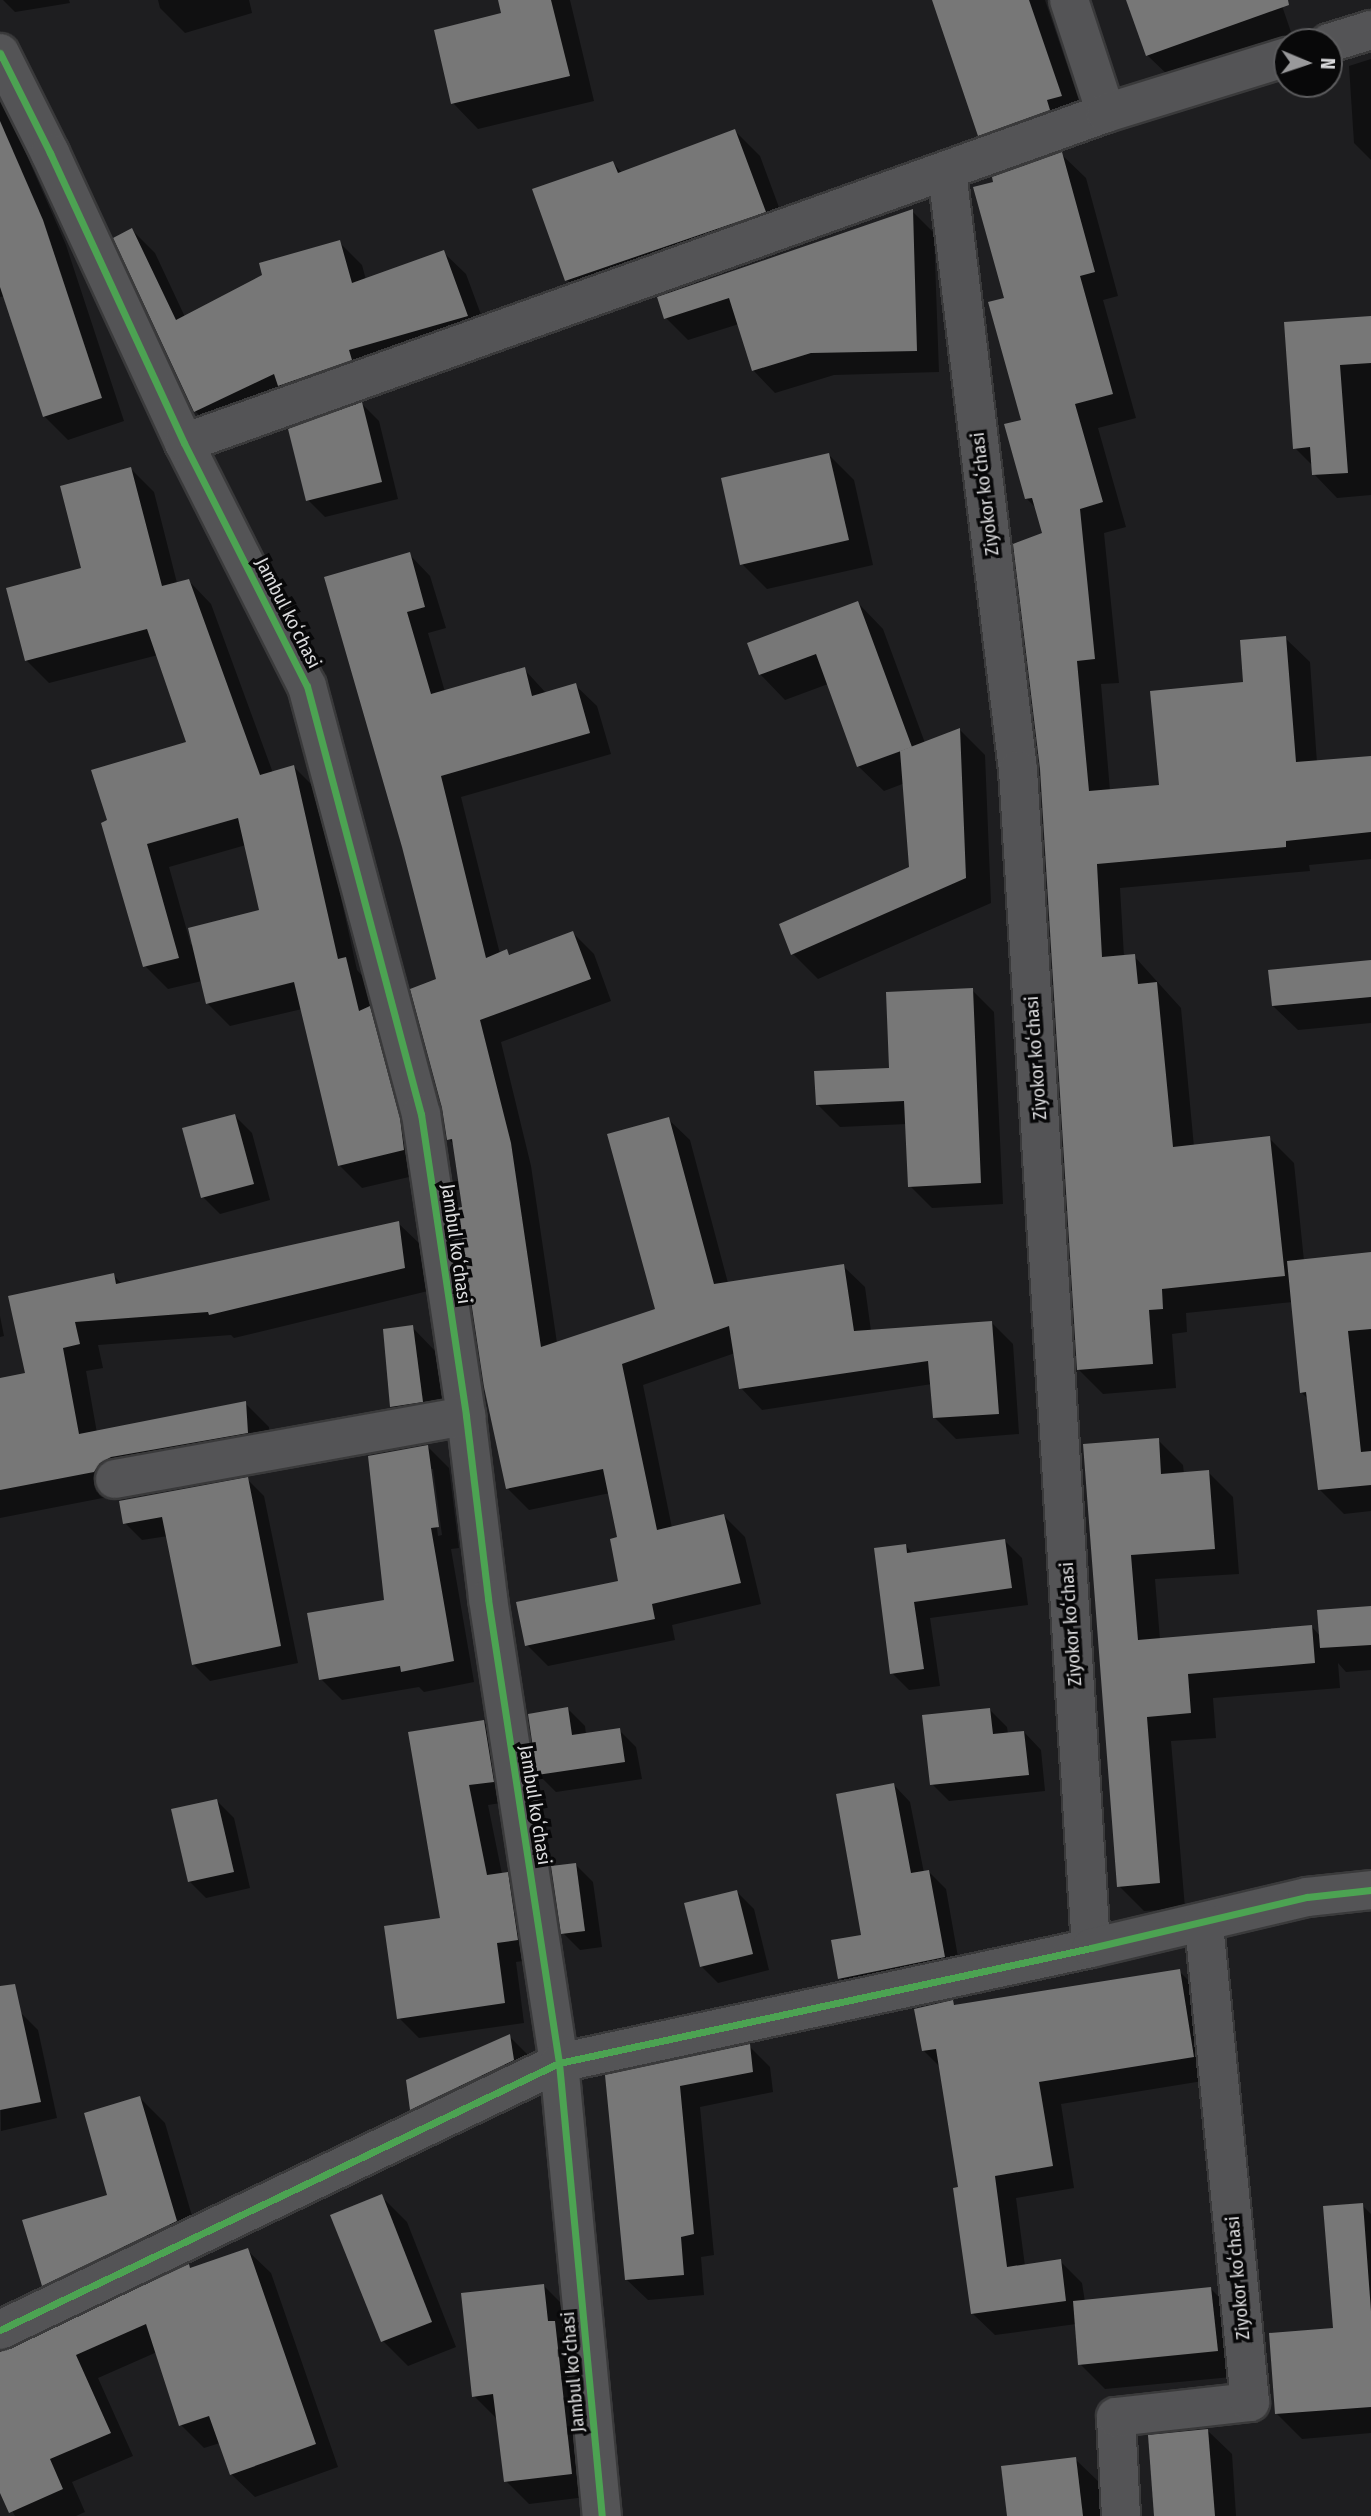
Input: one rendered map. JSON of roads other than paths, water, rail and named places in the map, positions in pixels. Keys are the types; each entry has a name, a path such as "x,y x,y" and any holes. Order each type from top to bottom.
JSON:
{"street":[{"path":"1069,0 1106,113"},
{"path":"1343,39 1371,30"},
{"name":"Jambul koʻchasi","path":"0,53 56,166 184,443 307,685 421,1114 466,1416 488,1599 559,2063 602,2516"},
{"path":"184,443 1106,113 1273,61"},
{"name":"Ziyokor koʻchasi","path":"947,171 1018,770 1091,1948"},
{"path":"115,1479 466,1416"},
{"path":"0,2330 559,2063 1091,1948 1307,1897 1371,1890"},
{"name":"Ziyokor koʻchasi","path":"1121,2516 1116,2417 1250,2402 1204,1922"}]}
